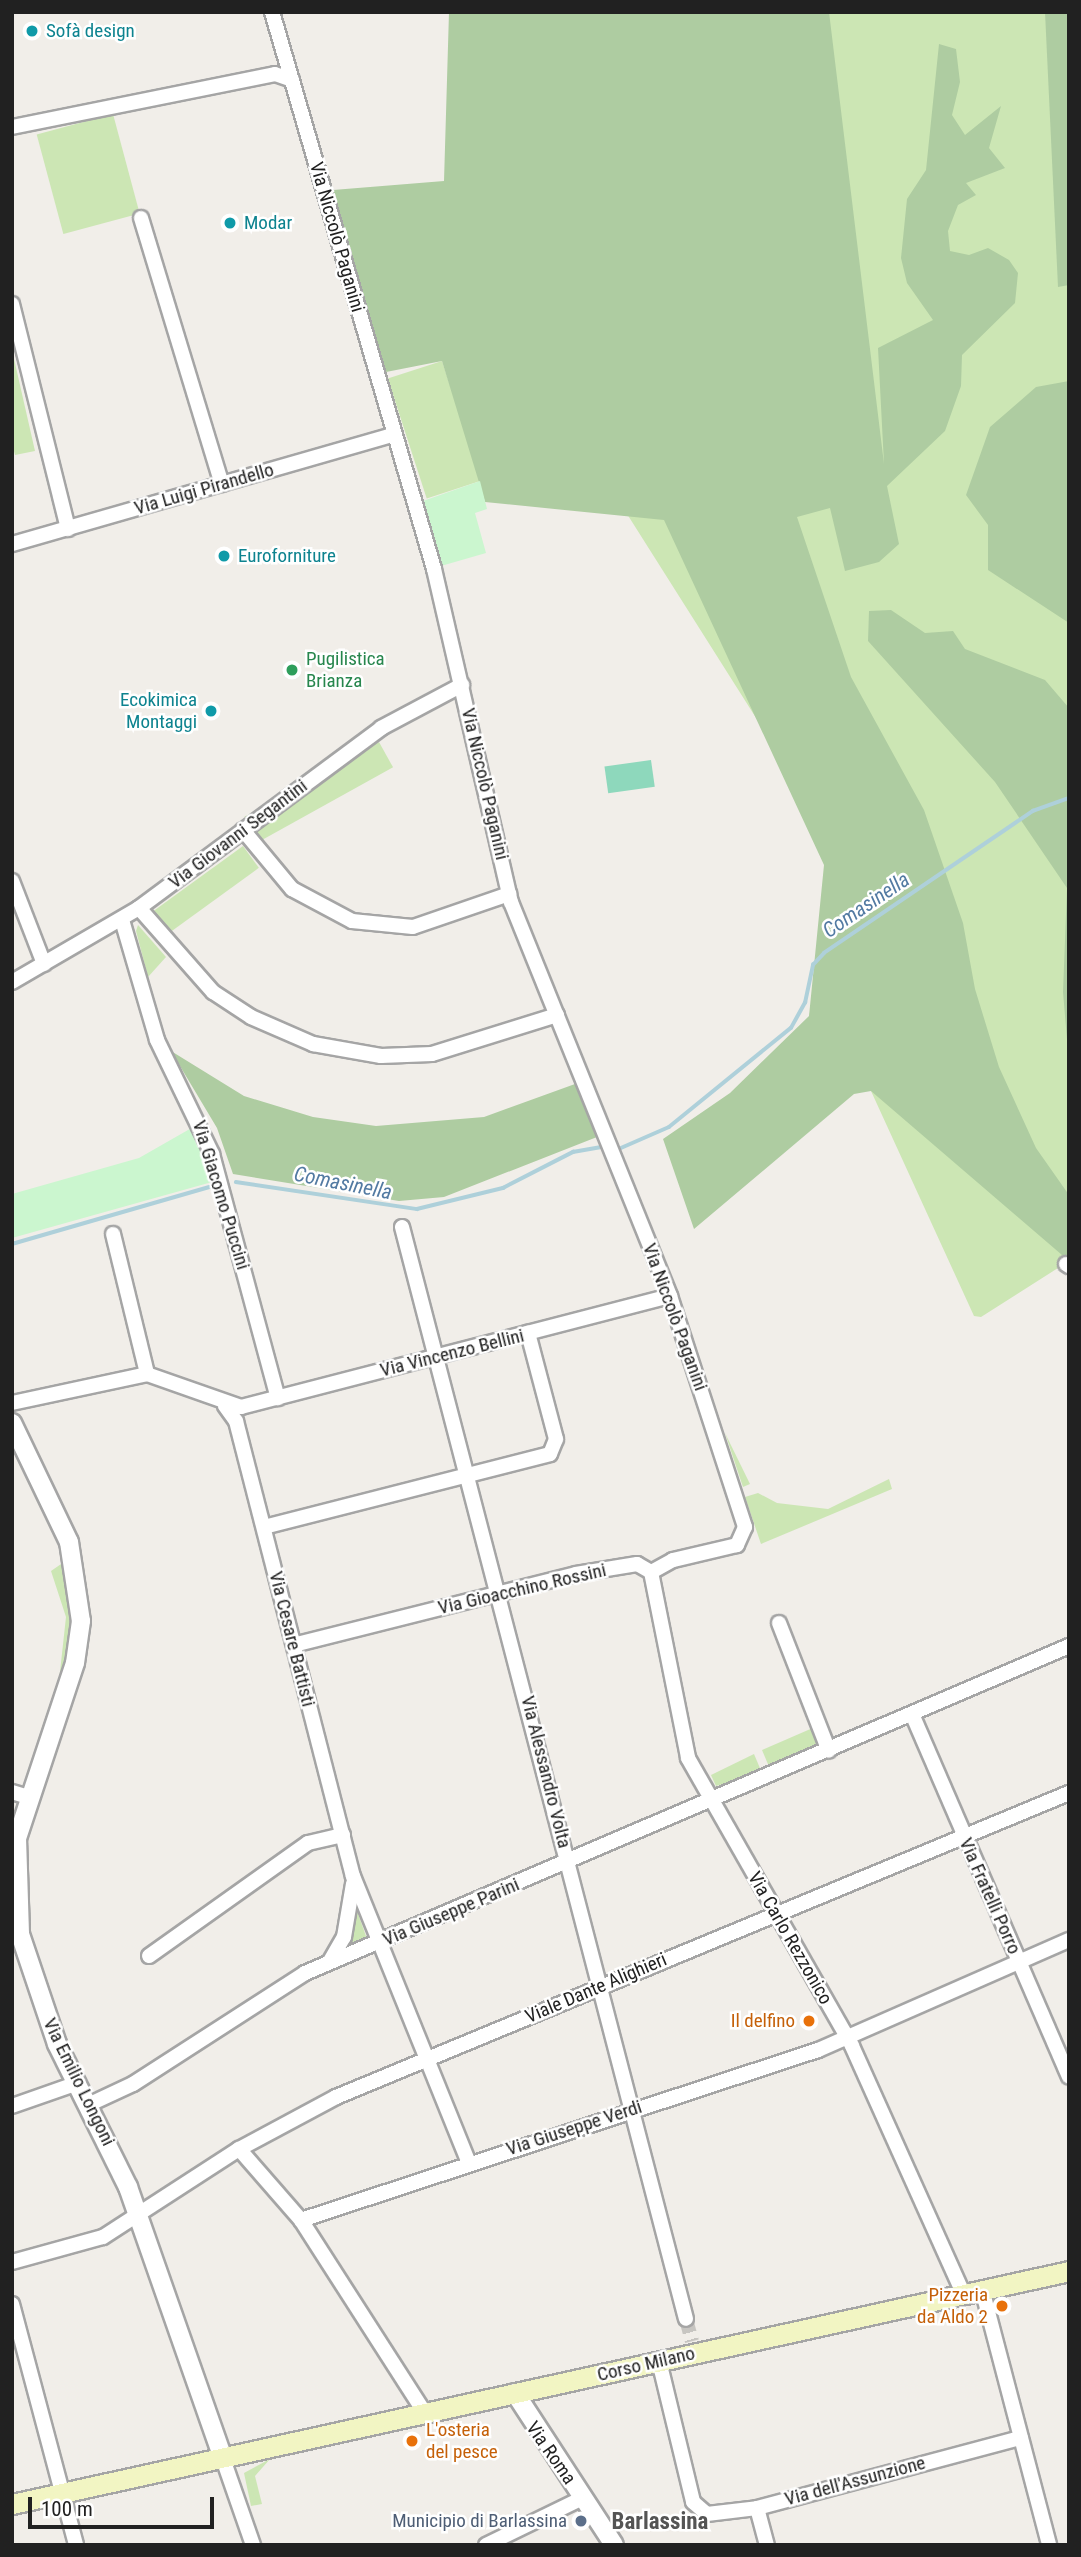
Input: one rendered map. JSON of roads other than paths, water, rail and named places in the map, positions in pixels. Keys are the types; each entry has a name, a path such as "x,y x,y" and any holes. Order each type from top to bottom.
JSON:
{"main road":[{"name":"Corso Milano","path":"12,2504 659,2361 693,2347 1069,2271"}],"street":[{"name":"Via Niccolò Paganini","path":"272,12 395,434 462,685 509,894 670,1296 744,1519 744,1538 651,1573"},
{"path":"12,127 275,74 292,80"},
{"path":"141,218 222,484"},
{"path":"12,304 68,529"},
{"name":"Via Luigi Pirandello","path":"12,544 395,434"},
{"name":"Via Giovanni Segantini","path":"12,982 122,920 381,728 462,685"},
{"path":"243,830 292,889 352,921 413,927 509,894"},
{"path":"12,881 44,964"},
{"path":"139,908 213,992 274,1030 313,1044 381,1056 432,1054 557,1015"},
{"name":"Via Giacomo Puccini","path":"122,920 157,1040 212,1154 278,1398"},
{"name":"Via Alessandro Volta","path":"402,1227 466,1476 501,1592 686,2319"},
{"path":"113,1234 147,1374"},
{"name":"Via Vincenzo Bellini","path":"229,1407 278,1398 670,1296"},
{"path":"264,1527 466,1476 554,1449 528,1333"},
{"path":"12,1402 147,1374 229,1407"},
{"name":"Via Cesare Battisti","path":"229,1407 236,1421 353,1876 376,1943 468,2161"},
{"name":"Via Emilio Longoni","path":"12,1423 62,1524 81,1602 75,1663 20,1795 15,1861 20,1934 45,2016 90,2104 138,2213 222,2456"},
{"name":"Via Gioacchino Rossini","path":"294,1645 501,1592 637,1564 651,1573"},
{"name":"Via Carlo Rezzonico","path":"651,1573 684,1744 712,1804 848,2039 973,2291 1021,2438 1049,2545"},
{"path":"779,1623 829,1751"},
{"name":"Via Giuseppe Parini","path":"90,2104 126,2088 294,1978 712,1804 1069,1646"},
{"name":"Via Fratelli Porro","path":"912,1714 1069,2077"},
{"name":"Viale Dante Alighieri","path":"12,2262 103,2237 239,2149 425,2059 1069,1793"},
{"path":"149,1956 308,1843 343,1835"},
{"name":"Via Cesare Battisti","path":"328,1963 344,1937 353,1876"},
{"name":"Via Giuseppe Verdi","path":"301,2220 468,2161 848,2039 1069,1940"},
{"path":"12,2106 78,2083"},
{"path":"239,2149 301,2220 425,2413"},
{"path":"12,2304 65,2492 76,2545"},
{"name":"Via dell'Assunzione","path":"659,2361 693,2502 711,2515 757,2508 1021,2438"},
{"name":"Via Roma","path":"515,2393 614,2545"},
{"path":"222,2456 253,2545"},
{"path":"486,2545 587,2504"},
{"path":"757,2508 767,2545"}],"waterway":[{"name":"Comasinella","path":"621,1148 669,1127 791,1028 805,1003 813,965 824,953 1033,811 1069,798"},
{"name":"Comasinella","path":"236,1182 417,1209 503,1188 573,1152 600,1147"},
{"name":"Comasinella","path":"12,1244 209,1187"}],"tunnel":[{"path":"686,2319 692,2341"}],"place":[{"name":"Sofà design","path":"32,31"},
{"name":"Modar","path":"230,223"},
{"name":"Euroforniture","path":"224,556"},
{"name":"Pugilistica Brianza","path":"292,670"},
{"name":"Ecokimica Montaggi","path":"211,711"},
{"name":"Il delfino","path":"809,2021"},
{"name":"Pizzeria da Aldo 2","path":"1002,2306"},
{"name":"L'osteria del pesce","path":"412,2441"},
{"name":"Municipio di Barlassina","path":"581,2521"}],"district":[{"name":"Barlassina","path":"660,2522"}]}
